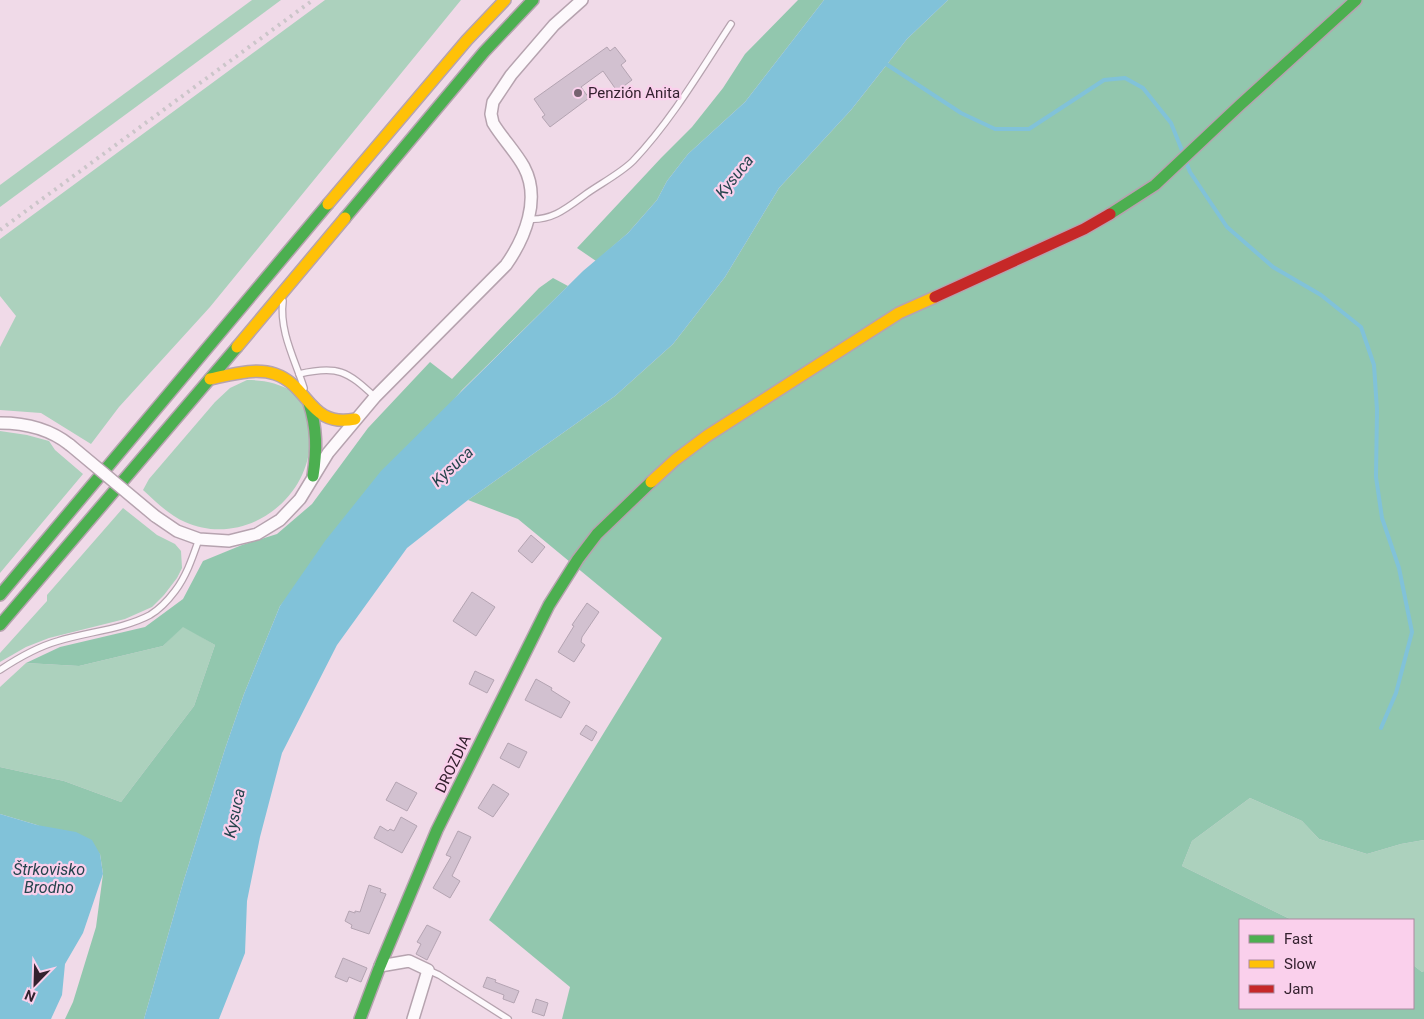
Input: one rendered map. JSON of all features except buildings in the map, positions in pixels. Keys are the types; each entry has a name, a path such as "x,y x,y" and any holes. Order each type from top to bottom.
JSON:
{"main road":[{"path":"0,625 210,379 484,52 533,0"},
{"name":"DROZDIA","path":"360,1019 437,830 548,605 578,559 598,534 633,497 675,460 707,436 899,313 1084,229 1155,185 1247,98 1356,0"},
{"path":"0,595 395,124 502,2"},
{"path":"210,379 247,372 277,375 293,383 322,414 330,419 340,421 355,420"},
{"path":"308,400 316,423 317,440 313,476"},
{"path":"0,584 12,581"}],"street":[{"path":"0,423 35,426 59,436 155,516 177,531 200,538 229,541 257,534 280,520 300,499 328,453 375,396 506,265 515,252 528,219 532,185 525,168 493,123 490,114 493,102 512,75 554,25 582,0"},
{"path":"380,966 409,961 428,970 413,1019"}],"lane":[{"path":"528,219 539,220 559,212 632,162 677,106 731,24"},
{"path":"285,288 282,309 284,326 308,400"},
{"path":"299,374 322,368 340,371 356,379 375,396"},
{"path":"0,670 25,654 56,641 126,624 150,614 163,605 175,591 184,576 200,538"},
{"path":"428,970 508,1019"}],"green space":[{"path":"252,0 281,0 0,207 0,185"},
{"path":"325,0 461,0 210,307 119,407 91,444 41,413 0,410 0,347 16,316 0,296 0,239"},
{"path":"798,0 824,0 745,102 688,154 667,181 657,200 628,233 596,261 577,248 692,127 723,88 745,54"},
{"path":"948,0 1424,0 1424,840 1401,844 1367,854 1319,839 1302,821 1250,798 1192,841 1182,866 1290,919 1239,919 1239,1009 1414,1009 1414,966 1422,972 1424,971 1424,1019 562,1019 570,987 489,920 662,638 518,519 468,500 615,396 673,344 725,277 779,188 851,110 907,39"},
{"path":"553,278 568,286 462,390 280,606 244,694 225,749 183,883 144,1019 65,1019 73,1002 96,927 103,874 100,854 37,825 0,814 0,767 64,781 121,802 194,706 215,645 183,627 163,646 79,666 26,663 60,647 145,627 183,599 203,561 242,545 277,534 312,504 368,428 430,362 452,379 539,288"},
{"path":"247,380 277,384 293,392 300,399 306,415 310,441 306,465 295,488 279,506 259,520 235,528 210,529 185,522 168,512 143,490 149,479 215,402 230,388"},
{"path":"0,431 49,441 55,450 83,474 0,573"},
{"path":"123,508 157,535 175,544 181,551 182,568 164,595 152,607 125,619 49,638 26,647 0,662 0,653 47,601 47,595"},
{"path":"183,626 215,645 194,706 121,802 64,781 0,767 0,687 26,663 79,666 163,646"},
{"path":"1250,798 1302,821 1319,839 1367,854 1401,844 1424,840 1424,971 1422,972 1414,966 1414,919 1290,919 1182,866 1192,841"}],"water":[{"name":"Kysuca","path":"824,0 948,0 907,39 851,110 779,188 725,277 673,344 615,396 468,500 407,548 337,645 282,753 260,837 247,901 245,953 219,1019 144,1019 183,883 225,749 244,694 280,606 325,541 381,471 583,271 628,233 657,200 667,181 688,154 745,102"},
{"name":"Štrkovisko Brodno","path":"0,814 37,825 76,832 92,840 100,854 103,874 83,933 65,964 62,995 51,1019 0,1019"}],"waterway":[{"path":"883,62 961,113 995,129 1029,129 1104,80 1125,78 1143,88 1171,123 1183,153"},
{"path":"1186,162 1190,172 1227,227 1273,267 1321,295 1361,327 1374,365 1377,410 1376,477 1382,518 1399,568 1412,632 1396,693 1381,728"}],"railway":[{"path":"0,230 313,0"}],"traffic: fast":[{"path":"345,218 484,52 533,0"},
{"path":"1110,214 1155,185 1356,0"},
{"path":"0,595 328,204"},
{"path":"0,625 237,347"},
{"path":"309,403 316,439 313,476"},
{"path":"360,1019 437,830 549,605 578,559 597,534 651,482"}],"traffic: slow":[{"path":"328,204 467,40 505,0"},
{"path":"237,347 345,218"},
{"path":"651,482 675,460 707,436 899,313 935,297"},
{"path":"210,379 251,371 275,374 296,387 319,412 340,420 355,419"}],"traffic: jam":[{"path":"935,297 1084,229 1110,214"}],"place":[{"name":"Penzión Anita","path":"578,93"}]}
